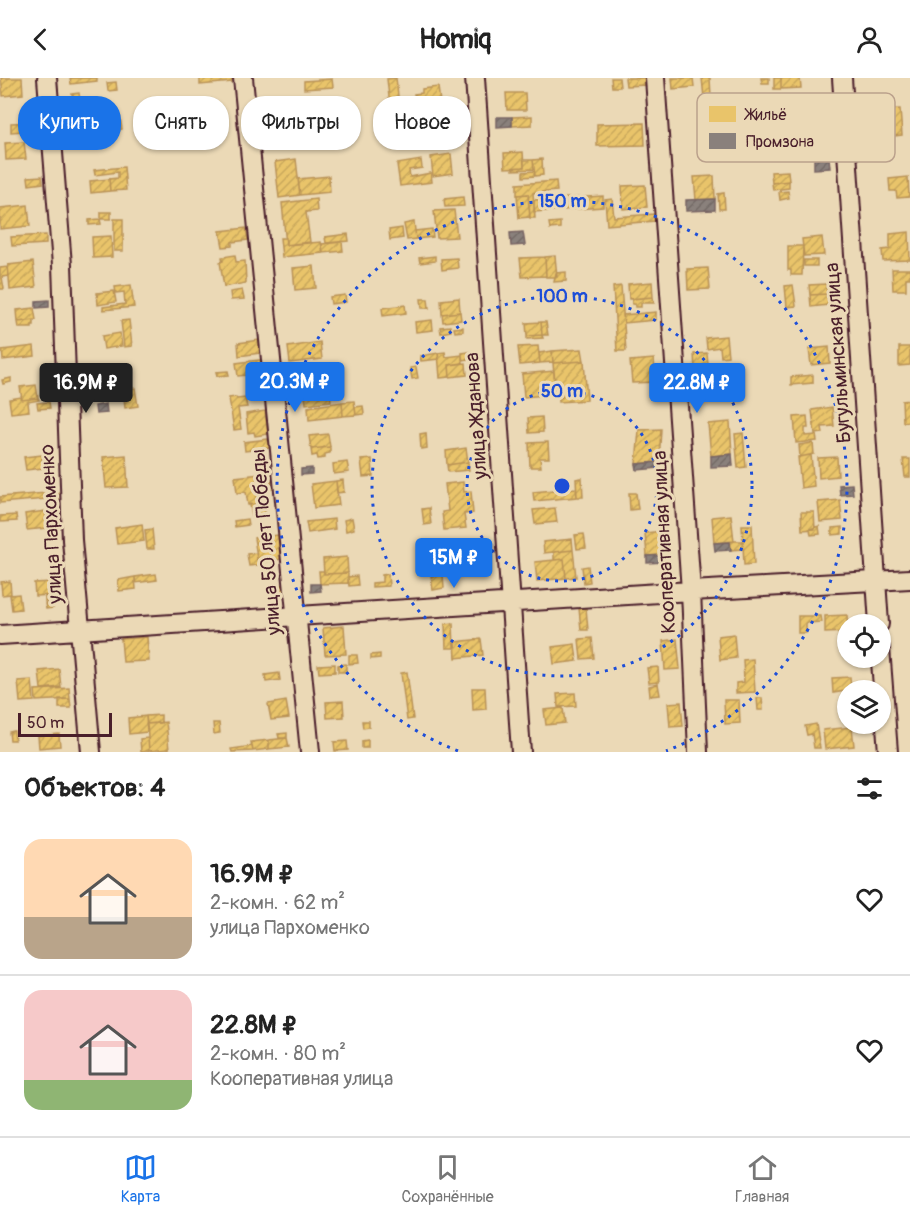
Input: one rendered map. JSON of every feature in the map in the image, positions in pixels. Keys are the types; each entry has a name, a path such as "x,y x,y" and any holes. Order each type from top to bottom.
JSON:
{"street":[{"name":"улица Пархоменко","path":"47,78 62,265 72,540 91,752"},
{"name":"улица 50 лет Победы","path":"243,78 296,592 295,617 310,752"},
{"name":"улица Жданова","path":"475,78 521,752"},
{"name":"Кооперативная улица","path":"655,78 691,591 698,752"},
{"name":"Бугульминская улица","path":"842,78 843,93"},
{"name":"Бугульминская улица","path":"848,162 878,614"},
{"path":"0,634 910,579"},
{"path":"882,668 888,752"}],"building: Жильё":[{"path":"1,78 22,78 23,94 3,96"},
{"path":"70,78 97,78 97,81 71,84"},
{"path":"200,78 232,78 232,82 200,85"},
{"path":"396,78 398,96 389,96 387,79"},
{"path":"611,78 619,78 620,87 612,87"},
{"path":"625,78 647,78 647,85 626,86"},
{"path":"672,78 693,78 694,87 673,89"},
{"path":"702,78 710,78 711,93 704,93"},
{"path":"761,78 769,78 769,83 762,83"},
{"path":"774,78 781,78 781,89 774,89"},
{"path":"781,78 800,78 801,88 781,89"},
{"path":"332,79 333,87 304,89 304,81"},
{"path":"116,82 117,90 108,91 107,83"},
{"path":"438,87 439,96 414,96 414,94 422,93 422,89"},
{"path":"506,93 525,93 526,110 507,110"},
{"path":"895,109 900,109 902,135 895,136"},
{"path":"532,116 532,125 512,126 512,117"},
{"path":"11,123 18,123 18,131 11,132"},
{"path":"644,123 645,145 597,146 597,124"},
{"path":"18,142 18,150 25,150 26,159 6,160 5,143"},
{"path":"523,152 524,167 505,168 504,153"},
{"path":"451,154 453,173 433,176 431,157"},
{"path":"296,159 300,195 279,198 275,162"},
{"path":"542,159 543,175 535,176 533,160"},
{"path":"421,160 422,168 409,170 410,177 431,173 432,182 400,186 397,164"},
{"path":"524,160 533,160 534,169 513,170 513,168 524,167"},
{"path":"124,167 126,190 110,191 109,179 118,178 118,172 95,175 94,170"},
{"path":"534,171 535,176 523,177 523,172"},
{"path":"788,171 789,181 772,183 771,172"},
{"path":"42,176 43,183 29,185 28,177"},
{"path":"329,176 330,192 300,195 298,179"},
{"path":"714,176 715,199 696,200 694,177"},
{"path":"908,177 909,197 897,198 896,191 890,191 889,179"},
{"path":"109,179 110,191 91,193 90,181"},
{"path":"556,181 557,191 533,193 535,218 530,218 528,194 517,195 517,184"},
{"path":"789,181 789,188 773,190 772,183"},
{"path":"645,185 647,207 623,209 622,186"},
{"path":"788,191 789,198 780,200 779,192"},
{"path":"724,193 725,209 719,209 718,194"},
{"path":"528,194 530,217 519,218 517,195"},
{"path":"603,196 603,207 534,212 534,200"},
{"path":"463,197 464,206 445,207 444,199"},
{"path":"316,199 317,211 306,212 310,242 286,245 282,203"},
{"path":"612,199 614,217 654,214 655,221 607,225 605,200"},
{"path":"28,205 30,226 0,229 0,208"},
{"path":"454,210 457,237 437,238 434,211"},
{"path":"101,212 111,212 111,219 101,219"},
{"path":"100,219 101,224 89,225 89,220"},
{"path":"114,219 123,219 123,251 114,251"},
{"path":"414,222 416,239 407,240 404,224"},
{"path":"560,222 560,228 550,229 549,223"},
{"path":"246,228 248,240 232,242 232,246 223,247 220,231"},
{"path":"402,228 403,238 390,240 389,230"},
{"path":"432,229 433,237 416,239 415,231"},
{"path":"909,232 910,260 883,261 882,250 890,249 890,234"},
{"path":"348,234 349,241 326,243 325,237"},
{"path":"46,235 46,244 12,246 11,237"},
{"path":"111,236 112,257 93,258 92,237"},
{"path":"822,237 824,255 804,256 802,239"},
{"path":"280,238 286,238 286,245 321,242 323,253 282,257"},
{"path":"342,242 343,251 323,253 322,244"},
{"path":"788,246 803,246 802,275 791,275 791,270 788,270"},
{"path":"235,255 236,262 245,261 246,283 224,287 220,262 223,261 222,257"},
{"path":"435,256 435,261 420,263 419,258"},
{"path":"555,256 557,277 546,277 545,257"},
{"path":"545,257 546,276 522,277 520,258"},
{"path":"457,258 458,268 442,270 441,259"},
{"path":"804,260 817,260 817,266 804,266"},
{"path":"33,262 36,287 10,290 8,265"},
{"path":"314,266 316,288 295,290 293,268"},
{"path":"8,267 9,276 2,277 4,289 0,289 0,268"},
{"path":"708,268 710,289 688,290 687,269"},
{"path":"892,269 910,269 910,278 906,278 906,290 893,290"},
{"path":"566,272 566,281 554,282 556,273"},
{"path":"652,282 653,297 629,299 628,284"},
{"path":"826,284 827,294 810,295 809,285"},
{"path":"131,285 134,307 103,310 103,307 125,304 124,292 116,293 115,287"},
{"path":"793,285 796,306 787,307 785,286"},
{"path":"621,286 626,351 617,351 613,287"},
{"path":"242,290 244,299 231,300 230,292"},
{"path":"114,291 116,302 98,305 97,293"},
{"path":"827,294 828,305 811,307 810,295"},
{"path":"345,295 346,302 331,304 330,297"},
{"path":"653,297 654,303 641,303 641,307 635,307 635,304 632,304 632,299"},
{"path":"459,298 460,312 442,314 441,300"},
{"path":"421,299 428,299 429,308 422,308"},
{"path":"405,305 406,313 383,316 382,308"},
{"path":"34,308 36,320 18,322 17,310"},
{"path":"460,312 461,320 443,322 442,314"},
{"path":"656,312 656,320 624,323 623,315"},
{"path":"34,320 32,328 19,328 18,322"},
{"path":"129,320 132,346 124,347 121,321"},
{"path":"432,320 433,330 416,332 415,322"},
{"path":"541,322 542,335 527,336 526,323"},
{"path":"541,322 546,322 548,335 542,335"},
{"path":"450,326 451,331 441,333 440,327"},
{"path":"463,327 463,331 455,332 454,328"},
{"path":"120,333 122,346 104,349 102,336"},
{"path":"542,335 543,338 527,339 527,336"},
{"path":"726,336 728,356 721,357 720,347 707,349 706,338"},
{"path":"259,340 260,353 239,356 238,343"},
{"path":"320,342 322,359 290,363 288,347"},
{"path":"34,346 35,356 3,360 2,350"},
{"path":"538,346 540,363 520,365 518,347"},
{"path":"829,347 830,363 811,365 809,349"},
{"path":"899,347 910,347 910,365 899,366"},
{"path":"582,349 584,361 553,363 552,351"},
{"path":"476,351 476,358 462,360 462,353"},
{"path":"552,351 553,362 540,363 539,353"},
{"path":"445,352 446,357 462,355 463,363 449,365 450,377 440,378 438,353"},
{"path":"438,353 439,359 421,361 420,356"},
{"path":"707,353 708,364 711,364 712,386 696,388 694,354"},
{"path":"267,359 268,373 238,376 236,363"},
{"path":"654,359 656,382 632,383 630,361"},
{"path":"584,361 587,400 559,402 559,397 562,397 561,387 555,387 553,363"},
{"path":"466,363 467,375 450,377 449,365"},
{"path":"416,367 418,378 412,379 410,368"},
{"path":"228,371 229,375 217,376 216,372"},
{"path":"554,371 556,394 524,397 522,374"},
{"path":"813,375 813,383 791,385 791,377"},
{"path":"122,377 123,389 105,392 104,380"},
{"path":"11,378 11,382 3,384 2,380"},
{"path":"329,378 330,391 305,394 303,381"},
{"path":"36,385 38,398 22,400 20,387"},
{"path":"555,387 561,387 562,397 554,397"},
{"path":"135,388 138,406 125,408 124,398 114,399 114,395 106,396 105,392"},
{"path":"330,391 331,401 306,404 305,394"},
{"path":"21,397 22,400 38,398 39,400 28,402 29,411 11,413 9,399"},
{"path":"236,397 237,399 245,398 247,407 238,408 241,429 234,430 229,398"},
{"path":"910,400 910,421 903,422 902,401"},
{"path":"354,401 356,415 343,416 342,402"},
{"path":"49,402 50,408 38,409 37,403"},
{"path":"342,402 343,416 309,420 308,407"},
{"path":"363,406 364,414 356,415 355,407"},
{"path":"832,407 834,426 822,427 823,433 815,434 812,410"},
{"path":"265,411 268,434 255,436 254,432 248,433 246,414"},
{"path":"807,416 808,428 805,428 805,436 816,435 817,441 796,443 794,417"},
{"path":"542,417 543,432 529,433 528,418"},
{"path":"730,422 732,454 711,456 708,424"},
{"path":"661,429 659,462 636,464 639,430"},
{"path":"426,433 427,448 421,449 420,434"},
{"path":"743,433 746,467 738,468 735,434"},
{"path":"328,434 330,447 311,449 309,436"},
{"path":"276,438 277,447 245,451 244,442"},
{"path":"548,442 549,458 540,458 541,467 530,467 529,443"},
{"path":"813,443 814,454 800,457 799,445"},
{"path":"330,447 330,453 325,454 325,458 318,459 317,455 312,456 311,449"},
{"path":"466,448 468,462 447,465 446,451"},
{"path":"42,455 43,468 26,470 24,457"},
{"path":"126,455 128,487 106,488 103,457"},
{"path":"811,455 814,486 801,488 798,457"},
{"path":"837,457 838,476 819,478 818,458"},
{"path":"372,459 373,476 363,477 361,460"},
{"path":"903,459 910,459 910,477 905,477"},
{"path":"347,462 349,472 334,474 333,464"},
{"path":"468,462 469,470 448,472 447,465"},
{"path":"270,473 272,489 260,490 261,503 248,505 246,492 237,493 235,477"},
{"path":"582,478 583,497 577,497 576,479"},
{"path":"343,480 344,492 337,493 336,481"},
{"path":"336,481 339,505 314,508 311,484"},
{"path":"463,482 464,492 471,491 473,513 464,514 466,528 444,530 442,512 448,511 445,484"},
{"path":"576,488 577,497 534,501 533,492"},
{"path":"58,492 58,498 0,503 0,497"},
{"path":"629,493 636,493 638,509 630,510"},
{"path":"840,500 842,520 820,522 818,502"},
{"path":"264,503 265,514 252,516 250,505"},
{"path":"429,508 431,524 424,525 422,509"},
{"path":"555,508 557,522 535,524 533,510"},
{"path":"45,511 47,528 27,530 25,514"},
{"path":"801,512 814,512 815,529 802,530"},
{"path":"16,515 17,521 0,522 0,516"},
{"path":"731,515 734,541 714,543 712,517"},
{"path":"352,518 354,529 346,531 344,520"},
{"path":"247,519 248,525 235,527 234,521"},
{"path":"334,519 335,529 308,533 306,522"},
{"path":"142,524 144,541 117,544 115,528"},
{"path":"742,525 752,525 754,564 744,565"},
{"path":"819,526 820,534 811,535 810,529"},
{"path":"842,527 842,534 832,535 832,528"},
{"path":"152,529 154,549 147,549 145,530"},
{"path":"663,531 664,555 647,556 645,533"},
{"path":"584,534 586,548 577,549 575,535"},
{"path":"278,535 282,559 258,563 254,538"},
{"path":"572,539 573,550 544,553 543,542"},
{"path":"743,541 743,549 731,550 730,542"},
{"path":"438,543 441,567 434,568 430,544"},
{"path":"573,550 576,577 566,578 564,559 554,560 554,552"},
{"path":"256,553 258,565 249,566 247,554"},
{"path":"347,557 348,573 324,574 323,559"},
{"path":"564,559 566,578 537,581 535,562"},
{"path":"473,561 474,574 459,575 457,562"},
{"path":"588,566 590,582 584,583 582,567"},
{"path":"456,568 457,574 445,575 445,569"},
{"path":"319,571 324,571 324,574 348,573 348,583 320,584"},
{"path":"156,574 157,580 135,583 135,577"},
{"path":"388,574 389,586 372,587 372,583 382,582 382,575"},
{"path":"443,575 444,588 433,590 431,576"},
{"path":"357,576 358,585 349,586 348,577"},
{"path":"135,577 136,589 119,591 118,580"},
{"path":"10,581 11,594 2,595 1,582"},
{"path":"52,582 53,595 35,596 34,583"},
{"path":"292,584 293,593 273,595 272,585"},
{"path":"19,594 21,609 12,610 10,595"},
{"path":"52,596 53,602 45,602 45,597"},
{"path":"53,603 53,608 46,609 45,604"},
{"path":"579,608 586,608 588,630 581,630"},
{"path":"837,615 837,632 825,633 825,616"},
{"path":"798,616 821,616 822,622 806,623 806,633 798,633"},
{"path":"453,623 454,648 446,648 445,624"},
{"path":"344,626 346,654 325,655 323,628"},
{"path":"734,634 736,658 720,660 718,636"},
{"path":"147,637 149,661 123,662 121,639"},
{"path":"592,638 594,658 581,659 579,639"},
{"path":"481,639 483,655 456,658 455,642"},
{"path":"677,639 680,669 665,670 663,641"},
{"path":"575,644 577,661 554,664 552,647"},
{"path":"380,654 380,658 371,659 371,655"},
{"path":"349,655 357,655 358,663 349,664"},
{"path":"753,659 755,692 736,693 736,683 744,682 743,660"},
{"path":"335,664 335,672 319,673 318,665"},
{"path":"346,664 346,672 338,672 338,665"},
{"path":"658,667 659,682 649,683 647,668"},
{"path":"59,669 61,687 41,689 39,671"},
{"path":"407,672 413,719 407,720 401,673"},
{"path":"279,673 280,680 266,682 265,675"},
{"path":"850,677 850,680 837,680 837,692 833,693 832,678"},
{"path":"32,680 34,701 20,702 18,681"},
{"path":"658,684 660,695 650,696 649,686"},
{"path":"69,688 70,699 36,701 35,690"},
{"path":"472,688 485,688 486,709 473,710"},
{"path":"575,693 576,706 558,707 557,694"},
{"path":"757,698 762,698 763,710 758,710"},
{"path":"59,699 70,699 71,708 59,708"},
{"path":"724,700 739,700 740,723 725,724"},
{"path":"286,701 289,718 271,720 268,704"},
{"path":"343,701 344,717 327,718 326,702"},
{"path":"681,702 683,726 670,727 668,703"},
{"path":"563,708 565,723 546,725 544,710"},
{"path":"161,715 161,723 147,724 146,716"},
{"path":"146,716 147,732 129,734 128,718"},
{"path":"362,721 369,721 369,727 363,728"},
{"path":"166,722 169,749 149,751 147,724"},
{"path":"213,723 219,723 220,733 214,734"},
{"path":"816,724 820,748 814,748 812,734 807,735 805,726"},
{"path":"837,729 837,734 853,734 854,746 825,749 823,730"},
{"path":"14,731 15,740 10,740 9,732"},
{"path":"287,733 287,738 279,738 278,734"},
{"path":"59,734 60,746 39,748 38,736"},
{"path":"148,738 149,751 141,752 140,739"},
{"path":"287,738 289,747 269,749 269,740"},
{"path":"269,740 269,749 253,751 251,742"},
{"path":"368,740 368,748 362,748 362,741"},
{"path":"347,741 348,750 335,751 334,742"},
{"path":"252,746 253,751 232,752 231,749"}],"building: Промзона":[{"path":"497,117 512,117 512,126 497,127"},
{"path":"814,162 829,162 830,168 814,169"},
{"path":"715,199 715,210 686,211 686,200"},
{"path":"523,232 525,245 511,246 510,233"},
{"path":"49,300 49,307 36,308 36,301"},
{"path":"106,404 107,413 96,414 95,406"},
{"path":"732,454 733,466 711,467 711,456"},
{"path":"659,462 659,468 637,470 636,464"},
{"path":"312,468 312,474 301,475 301,469"},
{"path":"852,484 853,494 840,495 839,485"},
{"path":"730,542 731,550 715,551 714,543"},
{"path":"664,555 665,562 647,563 647,556"},
{"path":"311,584 320,584 321,591 311,592"}]}
